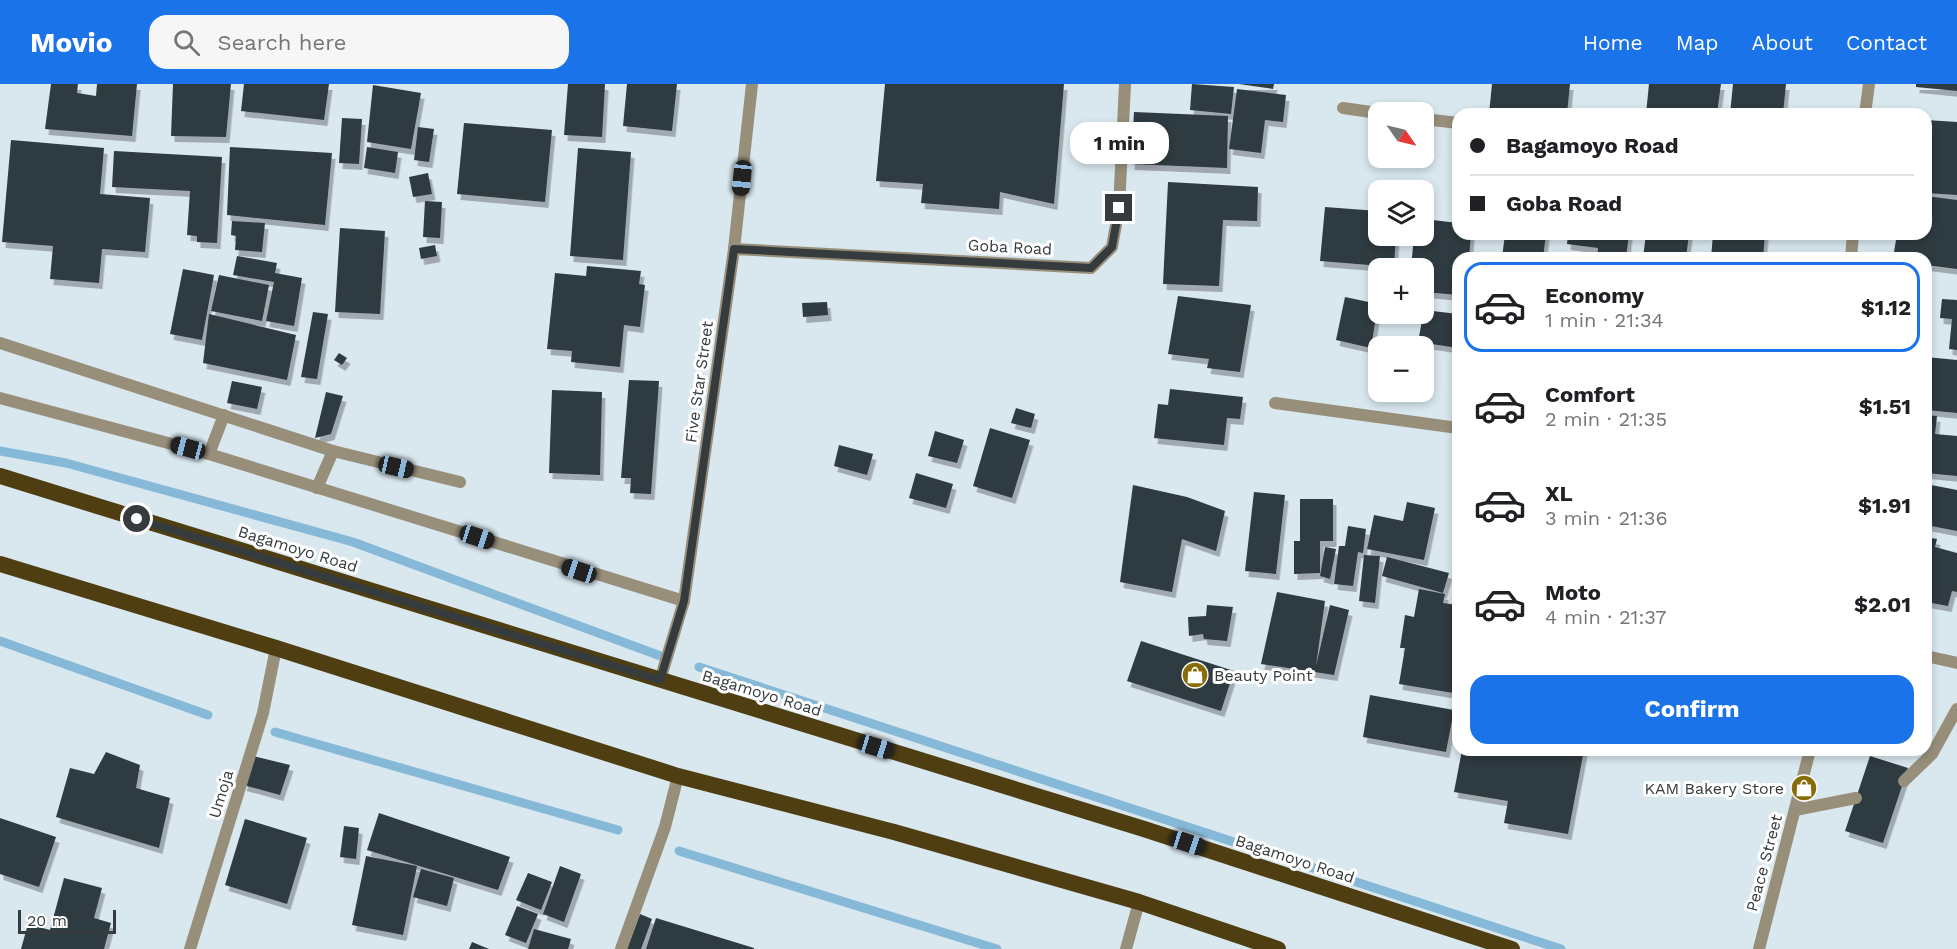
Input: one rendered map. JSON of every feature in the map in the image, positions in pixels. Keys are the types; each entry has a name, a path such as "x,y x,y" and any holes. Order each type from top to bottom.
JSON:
{"highway":[{"name":"Bagamoyo Road","path":"0,476 1144,829 1512,949"},
{"path":"0,564 276,648 678,776 894,832 1138,902 1278,949"}],"street":[{"name":"Five Star Street","path":"660,680 684,601 734,249 752,84"},
{"name":"Goba Road","path":"734,249 1091,268 1112,247 1119,208 1125,84"},
{"path":"1866,108 1869,84"},
{"path":"1344,108 1368,112"},
{"path":"1434,119 1452,122"},
{"path":"0,343 333,451 460,482"},
{"path":"0,398 209,454 684,601"},
{"path":"1275,403 1452,427"},
{"path":"209,454 224,415"},
{"path":"317,488 333,451"},
{"name":"Umoja","path":"190,949 263,713 276,648"},
{"path":"1932,657 1957,663"},
{"path":"1932,754 1957,709"},
{"name":"Peace Street","path":"1759,949 1808,756"},
{"path":"1904,781 1930,756"},
{"path":"621,949 664,826 678,776"},
{"path":"1795,810 1856,798"},
{"path":"1126,949 1138,902"}],"building":[{"path":"51,84 78,84 77,93 96,96 97,84 137,84 132,136 45,129"},
{"path":"173,84 231,84 226,137 171,136"},
{"path":"244,84 329,84 324,120 241,111"},
{"path":"568,84 605,84 602,137 564,135"},
{"path":"627,84 677,84 672,131 623,126"},
{"path":"885,84 1064,84 1054,204 1000,192 999,209 921,203 923,184 876,181"},
{"path":"1192,84 1234,87 1231,114 1190,110"},
{"path":"1239,84 1274,84 1273,89"},
{"path":"1492,84 1570,84 1568,108 1490,108"},
{"path":"1649,84 1721,84 1718,108 1647,108"},
{"path":"1733,84 1786,84 1784,108 1731,108"},
{"path":"1916,84 1957,84 1957,91 1916,87"},
{"path":"373,85 421,93 411,149 367,142"},
{"path":"1237,89 1286,95 1283,122 1265,120 1261,153 1229,149"},
{"path":"1134,112 1228,116 1227,168 1131,164"},
{"path":"342,118 362,119 359,164 339,163"},
{"path":"1932,120 1957,122 1957,195 1932,193"},
{"path":"464,123 552,130 545,202 457,194"},
{"path":"418,127 434,129 429,162 414,160"},
{"path":"11,140 104,148 100,194 150,198 145,252 102,249 99,283 50,279 53,246 2,242"},
{"path":"230,147 332,153 325,225 227,215"},
{"path":"367,147 398,152 395,173 364,168"},
{"path":"578,148 631,152 623,260 570,256"},
{"path":"114,151 222,157 217,243 197,242 197,236 187,235 190,191 112,187"},
{"path":"428,173 432,194 413,197 409,177"},
{"path":"1168,182 1258,187 1257,221 1223,220 1219,286 1163,284"},
{"path":"1932,197 1957,200 1957,269 1932,266 1932,252 1894,252 1896,240 1932,240"},
{"path":"425,201 442,202 440,238 423,237"},
{"path":"1325,207 1368,210 1368,246 1395,246 1395,258 1368,258 1368,265 1320,261"},
{"path":"1434,220 1452,222 1452,240 1470,240 1470,252 1452,252 1452,294 1434,293 1434,258 1412,258 1413,246 1434,246"},
{"path":"232,221 265,223 262,252 235,250 236,236 231,235"},
{"path":"340,228 385,231 380,314 335,312"},
{"path":"1504,240 1545,240 1544,252 1503,252"},
{"path":"1567,240 1628,240 1627,252 1598,252 1598,248 1567,244"},
{"path":"1645,240 1688,240 1687,252 1644,252"},
{"path":"1712,240 1764,240 1764,252 1712,252"},
{"path":"435,245 437,256 421,259 419,248"},
{"path":"237,256 277,263 275,273 302,278 294,326 266,321 274,282 233,275"},
{"path":"587,266 641,271 639,284 645,285 640,327 624,325 620,367 571,362 572,351 547,349 555,273 586,276"},
{"path":"183,269 214,275 202,340 170,334"},
{"path":"219,275 269,285 262,321 211,311"},
{"path":"1178,296 1251,305 1240,372 1207,368 1209,359 1168,354"},
{"path":"1345,297 1368,302 1368,324 1375,324 1373,336 1368,336 1368,347 1336,340"},
{"path":"1942,299 1957,300 1957,350 1949,349 1952,319 1940,318"},
{"path":"827,302 828,315 803,317 802,303"},
{"path":"1434,311 1452,313 1452,347 1434,344 1434,336 1419,336 1421,324 1434,324"},
{"path":"313,312 328,314 317,379 301,377"},
{"path":"209,314 296,335 287,380 203,363"},
{"path":"339,353 347,358 342,365 334,360"},
{"path":"1932,358 1957,360 1957,413 1932,411"},
{"path":"629,380 659,381 651,494 630,493 631,478 621,478"},
{"path":"232,381 262,387 257,409 227,403"},
{"path":"1170,389 1243,397 1240,419 1227,418 1224,445 1154,438 1158,404 1168,405"},
{"path":"552,390 602,392 600,475 549,473"},
{"path":"326,392 343,396 331,434 315,438"},
{"path":"1016,408 1035,414 1031,428 1011,423"},
{"path":"1932,416 1937,416 1935,434 1957,436 1957,476 1932,474"},
{"path":"990,428 1030,440 1012,498 973,486"},
{"path":"935,431 964,440 957,463 928,456"},
{"path":"839,445 873,454 867,475 834,466"},
{"path":"916,473 953,484 946,508 909,498"},
{"path":"1133,485 1187,497 1225,511 1216,551 1182,539 1172,592 1120,582"},
{"path":"1932,485 1957,490 1957,531 1932,526"},
{"path":"1254,492 1285,495 1276,574 1245,571"},
{"path":"1300,499 1333,499 1333,541 1320,541 1320,573 1294,574 1294,541 1300,541"},
{"path":"1407,502 1435,508 1424,560 1367,549 1374,515 1403,521"},
{"path":"1348,526 1366,529 1363,553 1358,552 1353,586 1334,584 1339,546 1345,546"},
{"path":"1932,538 1937,539 1935,547 1957,553 1957,592 1952,591 1948,606 1932,603"},
{"path":"1325,547 1336,549 1330,579 1320,576"},
{"path":"1364,555 1380,556 1375,603 1359,601"},
{"path":"1387,557 1449,573 1443,593 1382,576"},
{"path":"1419,589 1445,594 1443,603 1452,604 1452,693 1399,684 1405,648 1400,648 1405,615 1414,617"},
{"path":"1277,592 1325,601 1316,666 1330,605 1349,610 1334,675 1261,664"},
{"path":"1207,605 1233,607 1227,641 1204,639 1203,634 1189,636 1188,617 1206,616"},
{"path":"1141,641 1234,671 1221,711 1127,681"},
{"path":"1370,695 1452,710 1446,752 1363,737"},
{"path":"106,752 140,765 136,788 170,798 159,848 56,817 70,768 94,774"},
{"path":"253,756 290,765 280,795 243,785"},
{"path":"1461,756 1583,756 1568,834 1504,823 1508,801 1454,792"},
{"path":"1870,756 1908,768 1883,843 1845,831"},
{"path":"379,813 510,857 498,890 367,850"},
{"path":"0,818 56,837 39,887 0,874"},
{"path":"245,819 307,838 287,904 225,885"},
{"path":"344,826 359,828 356,859 340,857"},
{"path":"366,856 417,866 403,935 352,925"},
{"path":"560,866 581,874 564,922 543,914"},
{"path":"421,869 454,878 447,906 413,897"},
{"path":"528,873 552,882 541,910 516,900"},
{"path":"64,878 102,888 94,918 111,923 104,949 21,949 28,924 50,930"},
{"path":"517,906 538,914 526,943 505,935"},
{"path":"640,914 652,919 641,949 627,949"},
{"path":"656,918 754,948 754,949 646,949"},
{"path":"534,929 571,939 568,949 528,949"},
{"path":"472,942 489,949 469,949"}],"waterway":[{"path":"0,451 66,463 353,542 666,658"},
{"path":"0,641 208,715"},
{"path":"699,667 1561,949"},
{"path":"275,732 618,830"},
{"path":"679,851 997,949"}],"place":[{"name":"Beauty Point","path":"1195,675"},
{"name":"KAM Bakery Store","path":"1804,788"}],"route":[{"path":"137,519 660,680 684,601 734,249 1091,268 1112,247 1119,208"}]}
